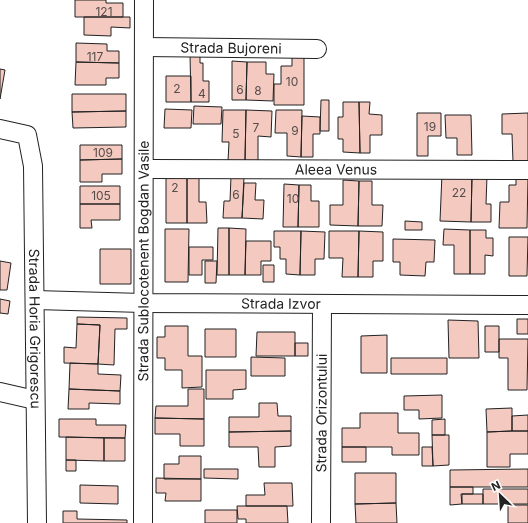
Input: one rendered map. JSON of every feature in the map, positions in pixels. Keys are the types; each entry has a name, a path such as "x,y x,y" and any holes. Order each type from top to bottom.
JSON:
{"street":[{"name":"Strada Sublocotenent Bogdan Vasile","path":"143,523 144,0"},
{"name":"Strada Bujoreni","path":"144,47 317,49"},
{"name":"Strada Horia Grigorescu","path":"0,129 26,135 34,166 37,523"},
{"name":"Aleea Venus","path":"144,169 528,170"},
{"name":"Strada Izvor","path":"35,300 144,303 528,305"},
{"name":"Strada Orizontului","path":"321,523 322,304"},
{"path":"0,392 36,400"}],"building":[{"path":"75,0 106,0 106,3 123,3 123,17 75,17"},
{"path":"84,17 130,17 130,28 111,27 111,36 84,35"},
{"path":"76,43 107,44 107,51 119,51 119,63 76,62"},
{"path":"292,52 304,53 304,105 274,105 274,84 281,84 281,66 292,66"},
{"path":"200,53 200,63 203,63 203,81 209,81 209,102 191,102 190,54"},
{"path":"232,61 247,62 246,100 232,100"},
{"path":"76,62 119,63 119,78 106,78 106,85 75,85"},
{"path":"247,62 266,62 266,74 274,74 273,101 246,100"},
{"path":"0,69 5,70 0,99"},
{"path":"166,76 191,76 191,102 166,102"},
{"path":"72,94 126,94 126,111 72,112"},
{"path":"321,100 329,100 329,131 320,131"},
{"path":"343,102 359,102 360,153 343,152 343,139 338,139 338,117 343,117"},
{"path":"359,102 370,102 369,114 382,115 382,135 370,135 370,153 360,153"},
{"path":"194,106 222,107 221,124 193,124"},
{"path":"165,109 192,110 191,128 164,128"},
{"path":"223,110 246,110 245,161 228,161 229,142 222,142"},
{"path":"246,110 272,111 271,137 258,136 258,161 245,161"},
{"path":"276,110 302,110 301,157 287,156 287,133 275,133"},
{"path":"126,111 126,127 73,128 72,112"},
{"path":"417,113 441,113 441,136 428,136 428,156 417,156"},
{"path":"528,113 528,162 513,162 512,134 502,134 502,114"},
{"path":"445,115 471,115 472,155 457,155 457,138 446,138"},
{"path":"302,116 320,117 320,134 313,134 313,157 301,157"},
{"path":"80,145 122,145 122,159 80,160"},
{"path":"122,159 122,174 102,174 102,182 80,182 80,160"},
{"path":"442,174 472,175 471,222 440,221"},
{"path":"472,175 487,176 486,204 491,204 491,222 471,222"},
{"path":"166,176 187,176 187,223 166,223"},
{"path":"187,176 199,176 199,202 206,202 207,223 187,223"},
{"path":"231,176 244,177 242,218 223,218 224,201 230,201"},
{"path":"516,177 528,177 527,228 499,228 500,202 509,202 509,185 516,185"},
{"path":"343,180 359,181 358,226 330,225 330,205 343,205"},
{"path":"359,181 372,181 372,205 383,205 382,226 358,226"},
{"path":"244,183 256,183 255,200 264,200 263,219 242,218"},
{"path":"284,184 299,185 298,227 283,227"},
{"path":"299,185 311,185 311,201 319,201 319,227 298,227"},
{"path":"80,186 120,186 120,204 80,204"},
{"path":"80,204 120,204 120,220 91,220 92,228 80,228"},
{"path":"405,221 422,222 422,230 405,230"},
{"path":"218,228 229,228 229,275 217,275"},
{"path":"229,228 246,229 245,275 229,275"},
{"path":"165,229 189,229 188,282 165,282"},
{"path":"444,229 470,230 470,274 454,274 454,245 443,245"},
{"path":"470,230 486,230 486,238 493,238 493,256 485,255 485,274 470,274"},
{"path":"274,231 301,231 300,275 286,274 286,259 280,259 280,247 274,247"},
{"path":"301,231 325,232 324,259 315,259 315,275 300,275"},
{"path":"329,231 359,231 358,277 342,277 343,258 329,258"},
{"path":"359,231 383,232 383,261 373,261 373,277 358,277"},
{"path":"509,237 528,237 527,276 509,276"},
{"path":"393,239 435,240 434,262 426,262 425,276 400,275 400,262 393,262"},
{"path":"246,241 271,241 271,261 261,261 261,275 245,275"},
{"path":"189,247 213,247 213,260 202,260 202,275 189,275"},
{"path":"100,249 131,249 131,284 100,284"},
{"path":"0,261 11,263 7,290 0,290"},
{"path":"205,261 217,261 216,283 205,283"},
{"path":"263,265 274,265 274,282 263,282"},
{"path":"0,299 10,301 8,314 0,313"},
{"path":"77,317 127,318 127,329 115,329 114,365 98,364 100,325 77,324"},
{"path":"517,319 528,319 528,334 517,334"},
{"path":"448,320 478,321 479,358 449,358"},
{"path":"77,324 100,325 98,364 64,363 64,347 76,348"},
{"path":"165,326 188,326 188,356 202,356 202,387 182,388 182,370 165,370 165,358 157,358 157,337 165,337"},
{"path":"485,326 499,326 499,352 485,352"},
{"path":"205,329 236,329 236,357 205,357"},
{"path":"257,332 295,332 295,356 256,356"},
{"path":"387,335 387,373 361,373 361,336"},
{"path":"499,339 528,339 527,390 508,390 508,358 499,358"},
{"path":"295,343 308,343 308,356 295,356"},
{"path":"251,357 285,358 285,376 251,376"},
{"path":"391,358 447,358 447,374 391,374"},
{"path":"70,363 98,364 98,374 121,375 120,391 69,389"},
{"path":"206,370 246,370 246,389 233,390 233,399 206,399"},
{"path":"69,389 120,391 120,404 89,403 89,409 68,409"},
{"path":"188,389 204,389 204,419 155,418 156,406 188,406"},
{"path":"442,395 442,418 419,419 419,410 404,410 404,396"},
{"path":"259,403 277,403 278,416 291,416 291,431 229,432 229,417 259,417"},
{"path":"512,408 512,431 487,432 486,409"},
{"path":"360,413 398,413 398,433 419,433 419,455 392,455 392,447 342,447 342,428 360,428"},
{"path":"528,415 528,431 512,431 512,416"},
{"path":"155,418 204,419 204,446 180,446 180,434 155,434"},
{"path":"59,419 96,419 96,425 126,425 125,438 59,437"},
{"path":"445,419 445,435 432,435 432,420"},
{"path":"291,431 291,446 275,447 275,467 259,467 258,447 229,447 229,432"},
{"path":"528,431 528,454 510,454 510,467 487,467 487,432"},
{"path":"432,435 449,435 449,465 433,466"},
{"path":"66,437 104,438 104,461 66,460"},
{"path":"104,438 125,438 125,461 104,461"},
{"path":"342,447 366,447 366,462 342,462"},
{"path":"422,447 432,447 433,466 422,466"},
{"path":"179,456 201,456 201,479 164,479 164,464 179,464"},
{"path":"66,460 76,460 76,471 66,471"},
{"path":"204,469 238,469 238,479 204,478"},
{"path":"528,469 528,487 450,487 450,470"},
{"path":"355,473 396,473 396,503 355,504"},
{"path":"156,478 201,479 201,501 165,501 166,493 156,493"},
{"path":"264,483 292,483 293,506 246,506 246,495 265,495"},
{"path":"80,485 118,486 118,504 80,503"},
{"path":"450,487 473,487 473,494 461,494 462,504 450,505"},
{"path":"483,489 528,489 528,504 483,504"},
{"path":"462,494 483,494 483,504 462,504"},
{"path":"396,503 397,523 356,523 355,504"},
{"path":"508,505 528,505 528,523 508,523"},
{"path":"237,506 287,506 288,523 246,523 246,519 238,519"},
{"path":"205,510 237,510 237,523 205,523"},
{"path":"63,511 77,511 77,519 127,520 127,523 63,523"}]}
